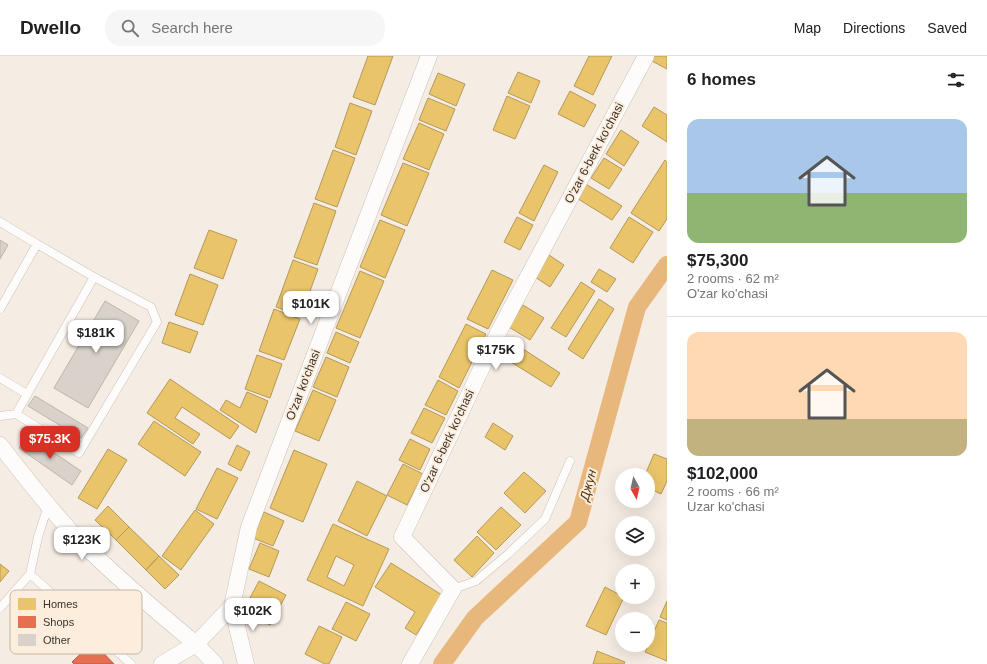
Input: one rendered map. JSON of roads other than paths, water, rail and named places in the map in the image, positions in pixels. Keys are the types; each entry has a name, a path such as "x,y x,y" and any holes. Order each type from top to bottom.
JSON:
{"street":[{"name":"O'zar ko'chasi","path":"232,606 249,527 429,56"},
{"name":"O'zar 6-berk ko'chasi","path":"453,589 402,537 499,331 646,56"},
{"path":"0,445 48,506 79,539 133,590"},
{"path":"410,664 453,589"},
{"path":"142,598 161,616 196,644 215,664"},
{"path":"162,664 196,644 232,606"},
{"path":"232,606 246,664"}],"lane":[{"path":"0,222 94,277 151,307 157,322 150,337 79,454 16,414 0,416"},
{"path":"0,309 37,244"},
{"path":"16,414 94,277"},
{"path":"0,378 27,394"},
{"path":"453,589 476,581 507,555 545,519 570,461"},
{"path":"16,590 30,574 38,537 48,506"},
{"path":"30,574 48,590"},
{"path":"0,608 10,597"},
{"path":"120,654 131,664"}],"waterway":[{"name":"Джун","path":"442,664 475,618 578,522 637,307 667,265"}]}
